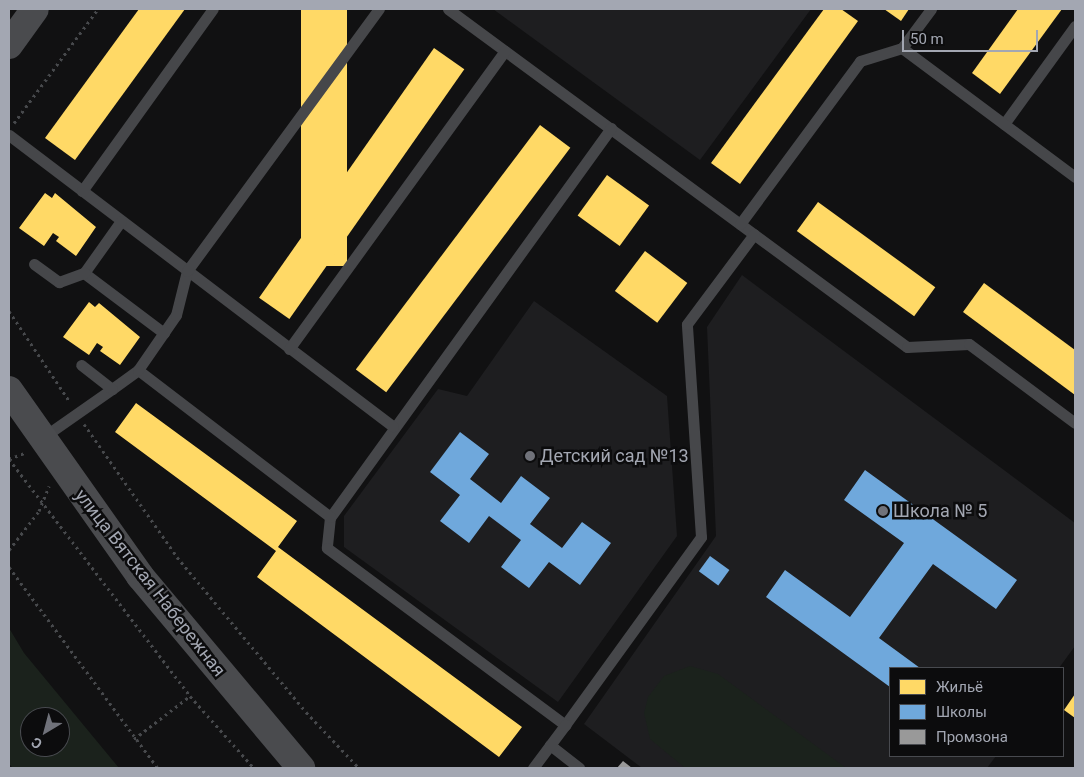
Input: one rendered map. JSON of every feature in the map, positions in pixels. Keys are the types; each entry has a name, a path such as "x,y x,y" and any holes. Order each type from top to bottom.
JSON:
{"street":[{"path":"9,45 36,9"},
{"name":"улица Вятская Набережная","path":"9,390 31,446 301,768"}],"lane":[{"path":"82,190 213,9"},
{"path":"31,446 138,370 176,315 187,271 379,9"},
{"path":"448,9 907,347 969,344 1075,422"},
{"path":"740,224 860,61 902,48 931,9"},
{"path":"1004,124 1075,26"},
{"path":"902,48 1075,177"},
{"path":"289,349 506,51"},
{"path":"565,726 326,548 330,517 610,128"},
{"path":"9,135 393,427"},
{"path":"34,264 59,282 84,273 121,221"},
{"path":"533,768 701,537 687,324 754,234"},
{"path":"84,273 164,333"},
{"path":"81,365 112,389"},
{"path":"138,370 330,517"},
{"path":"550,745 579,768"}],"path":[{"path":"9,130 98,9"},
{"path":"9,311 177,557 306,712 359,768"},
{"path":"31,446 9,459 190,696 254,768"},
{"path":"9,550 41,503 45,489"},
{"path":"9,567 134,739 158,768"},
{"path":"134,739 190,696"}],"shaded area":[{"path":"493,9 811,9 700,160"},
{"path":"742,275 1075,523 1075,646 1060,667 889,667 889,757 995,757 987,768 642,768 584,724 716,536 707,327"},
{"name":"Детский сад №13","path":"534,301 667,396 677,536 558,702 344,547 344,516 438,389 467,396"},
{"path":"9,628 24,653 69,707 20,707 20,757 70,757 70,709 119,768 13,768 9,764"},
{"path":"690,666 718,674 846,768 685,768 650,739 644,713 648,697 664,676"}],"building: Жильё":[{"path":"139,9 185,9 75,160 45,138"},
{"path":"301,9 347,9 347,266 301,266"},
{"path":"824,9 841,9 858,21 740,184 711,163"},
{"path":"884,9 909,9 901,21"},
{"path":"1018,9 1062,9 1000,94 972,73"},
{"path":"434,48 464,69 289,319 259,298"},
{"path":"540,125 570,148 386,392 356,369"},
{"path":"607,175 649,206 620,246 578,215"},
{"path":"45,193 52,198 55,193 96,227 76,256 56,241 59,237 53,233 44,246 19,228"},
{"path":"818,202 935,287 914,316 797,231"},
{"path":"645,251 687,283 657,323 615,291"},
{"path":"984,283 1075,350 1075,395 963,312"},
{"path":"89,302 95,307 99,303 140,337 120,365 100,351 103,347 97,343 89,355 63,337"},
{"path":"136,403 297,521 278,547 522,727 499,757 257,577 276,551 115,432"},
{"path":"1075,694 1075,718 1064,710"}],"building: Школы":[{"path":"460,432 489,454 470,479 501,503 521,476 550,498 530,524 562,548 582,522 611,543 580,585 549,562 529,588 501,567 521,540 489,516 469,543 440,521 460,495 430,472"},
{"path":"865,470 1017,580 996,609 933,564 879,638 919,667 889,667 889,686 766,597 785,570 850,617 904,543 844,500"},
{"path":"710,556 729,570 718,585 699,571"}],"building: Промзона":[{"path":"623,761 632,768 617,768"}],"place":[{"name":"Детский сад №13","path":"530,456"},
{"name":"Школа № 5","path":"883,511"}]}
